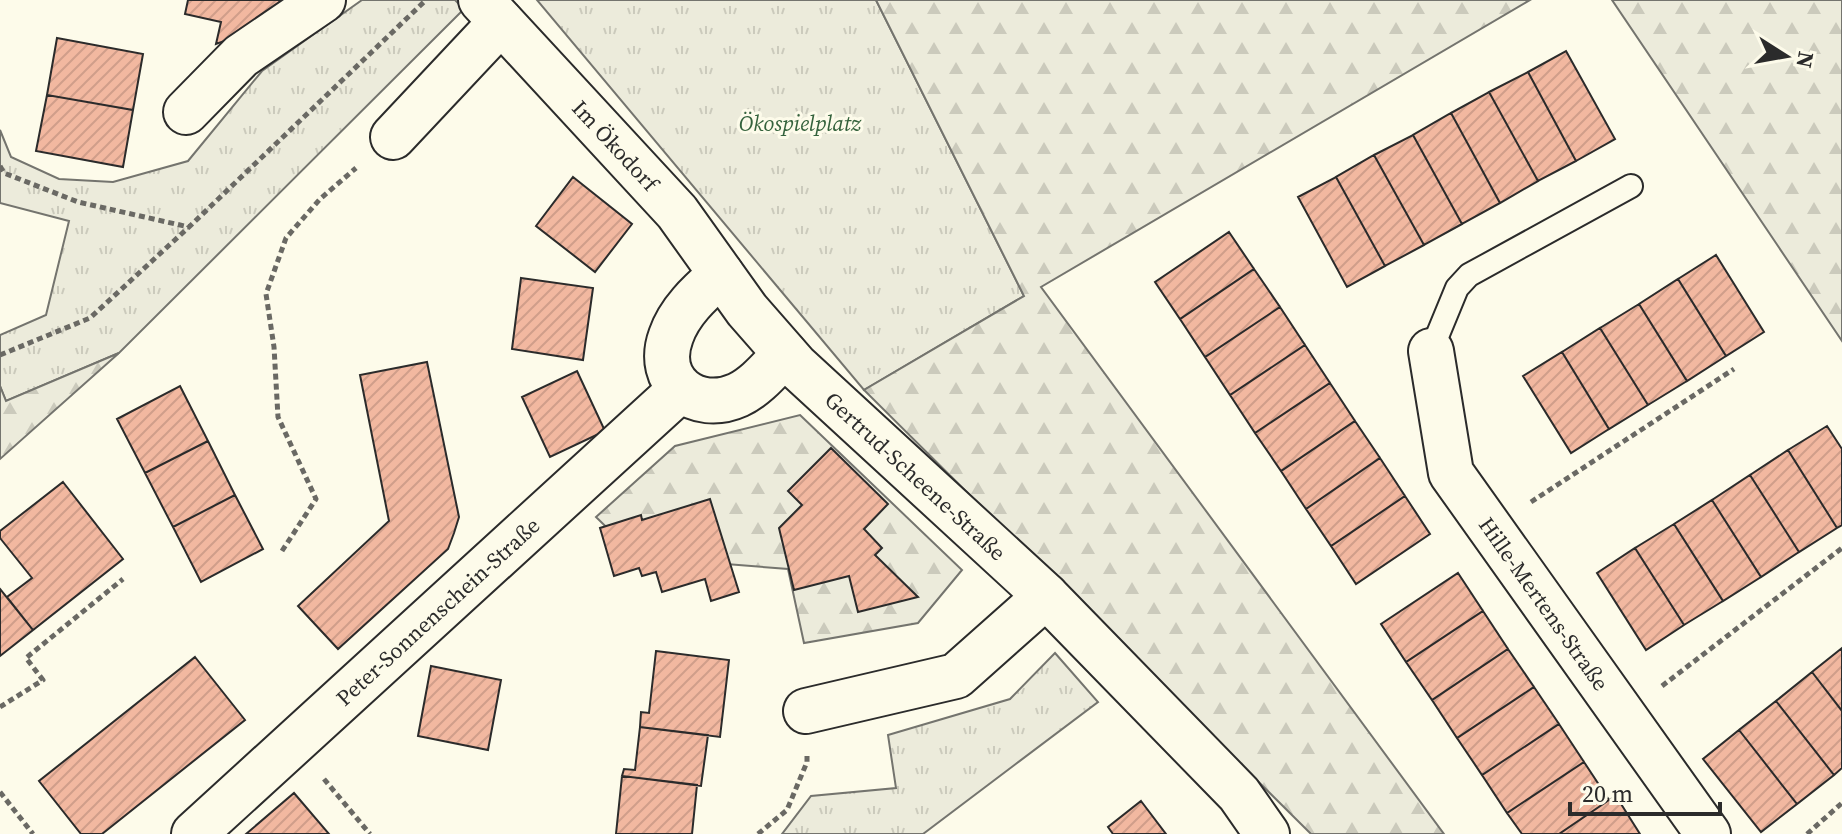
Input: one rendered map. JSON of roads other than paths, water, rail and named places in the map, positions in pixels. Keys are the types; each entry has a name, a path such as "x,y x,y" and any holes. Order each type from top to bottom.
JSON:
{"street":[{"path":"186,112 241,56 323,0"},
{"name":"Im Ökodorf","path":"393,137 491,11 677,212 721,274"},
{"path":"721,274 680,316 670,339 666,360 670,376 680,390 693,397 713,401 736,396 753,386 785,354"},
{"name":"Gertrud-Scheene-Straße","path":"721,274 785,354 1046,596 1239,794 1267,834"},
{"name":"Hille-Mertens-Straße","path":"1431,351 1451,473 1708,834"},
{"name":"Peter-Sonnenschein-Straße","path":"194,834 680,390"},
{"path":"806,711 956,676 1046,596"}],"lane":[{"path":"1431,351 1457,288 1469,275 1631,186"}],"park label":[{"name":"Ökospielplatz","path":"800,123"}]}
